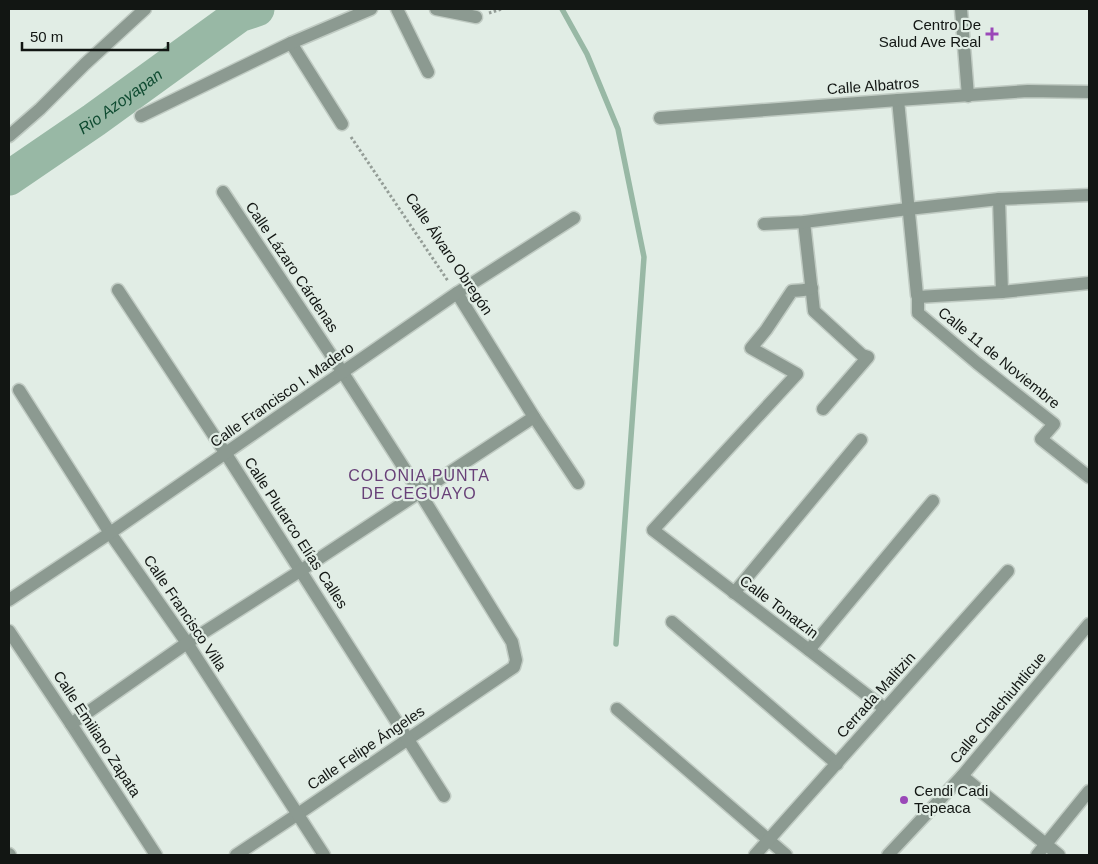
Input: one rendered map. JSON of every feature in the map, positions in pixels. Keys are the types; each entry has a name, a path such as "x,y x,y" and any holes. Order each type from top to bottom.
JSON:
{"street":[{"path":"9,136 145,9"},
{"path":"140,116 291,43 371,9"},
{"path":"397,9 428,72"},
{"path":"436,9 476,17"},
{"path":"961,9 968,96"},
{"path":"291,43 342,124"},
{"name":"Calle Albatros","path":"660,118 1028,91 1089,92"},
{"path":"898,100 918,297 1002,292 1089,283"},
{"name":"Calle Lázaro Cárdenas","path":"223,192 343,373 512,642 516,660 514,667"},
{"path":"764,224 804,222 999,199 1089,195"},
{"path":"999,199 1002,292"},
{"name":"Calle Francisco I. Madero","path":"9,600 226,454 457,293 574,218"},
{"path":"804,222 814,311 862,355 868,357 823,409"},
{"name":"Calle Tonatzin","path":"812,288 805,291 797,290 792,292 751,348 798,374 653,530 885,709"},
{"name":"Calle Plutarco Elías Calles","path":"118,290 226,454 444,796"},
{"name":"Calle Álvaro Obregón","path":"457,293 534,417 578,483"},
{"name":"Calle 11 de Noviembre","path":"918,297 918,313 1054,424 1041,439 1089,477"},
{"name":"Calle Francisco Villa","path":"19,390 110,533 187,643 324,855"},
{"path":"71,724 187,643 534,417"},
{"path":"734,593 861,440"},
{"path":"809,650 933,501"},
{"name":"Cerrada Malitzin","path":"755,855 1008,572"},
{"path":"672,622 837,764"},
{"name":"Calle Chalchiuhtlicue","path":"888,855 962,776 1089,624"},
{"name":"Calle Emiliano Zapata","path":"9,632 156,855"},
{"name":"Calle Felipe Ángeles","path":"236,855 514,667"},
{"path":"617,709 786,855"},
{"path":"962,776 1059,855"},
{"path":"1037,855 1089,791"}],"path":[{"name":"Calle Álvaro Obregón","path":"342,124 457,293"}],"waterway":[{"name":"Rio Azoyapan","path":"9,178 94,120 239,15 257,9"},
{"path":"562,9 587,54 618,129 644,257 616,644"}],"place":[{"name":"Centro De Salud Ave Real","path":"992,34"},
{"name":"Cendi Cadi Tepeaca","path":"904,800"}],"district":[{"name":"COLONIA PUNTA DE CEGUAYO","path":"419,484"}]}
